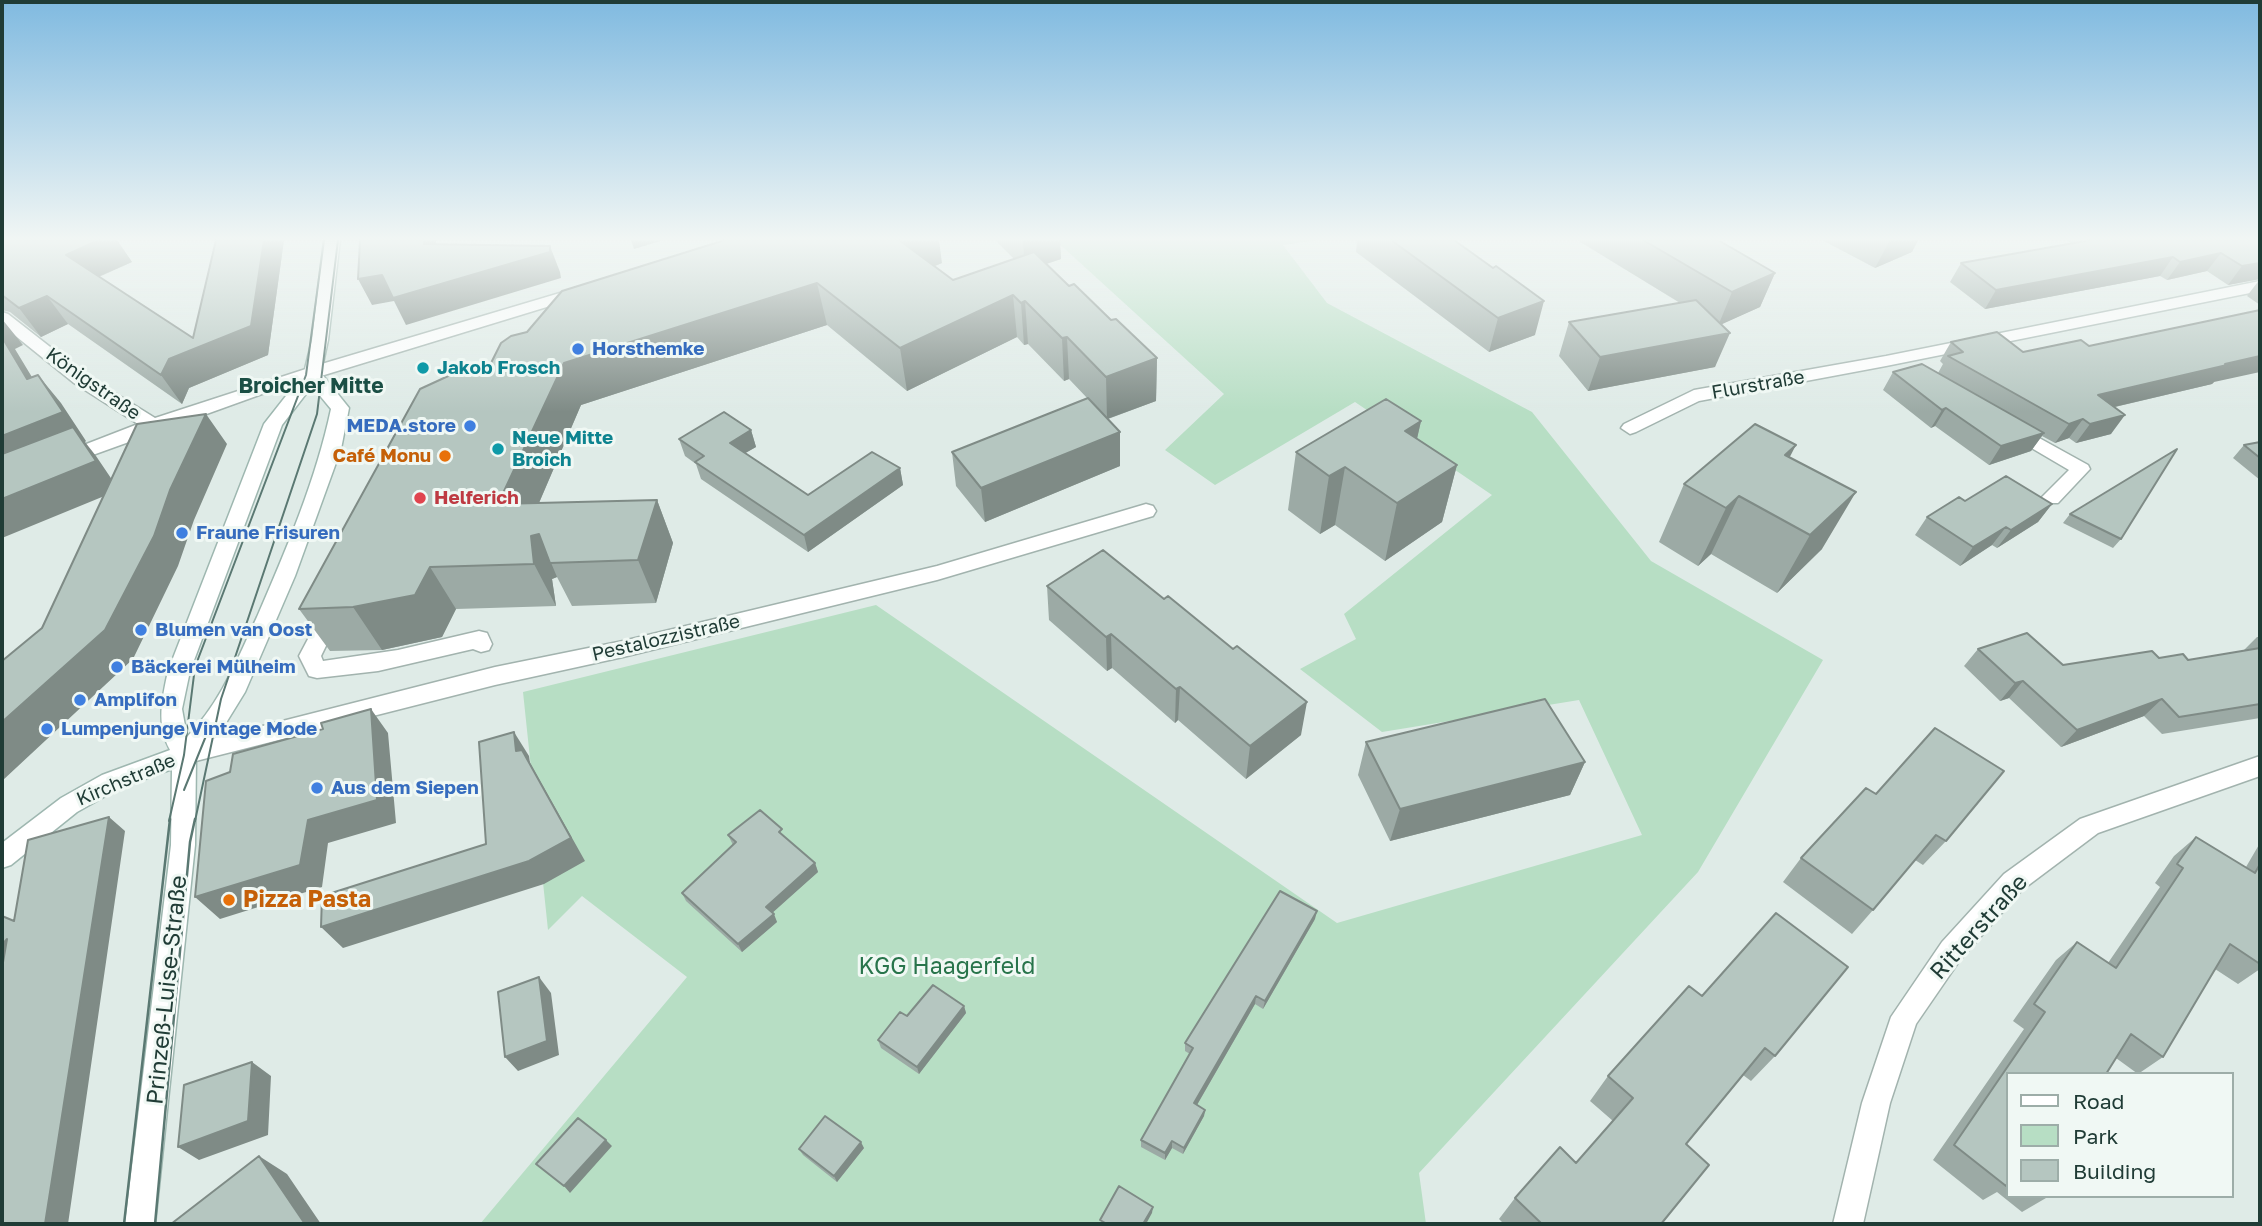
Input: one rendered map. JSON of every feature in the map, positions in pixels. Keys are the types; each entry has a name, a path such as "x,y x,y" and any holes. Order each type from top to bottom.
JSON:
{"street":[{"name":"Prinzeß-Luise-Straße","path":"140,1224 183,845 184,755 176,740 171,709 186,649 273,424 312,374 320,340 325,297"},
{"path":"51,464 151,424 560,297"},
{"name":"Flurstraße","path":"1630,428 1694,396 1892,360 2204,297"},
{"name":"Königstraße","path":"2,317 80,379 151,424"},
{"path":"1892,360 1916,373"},
{"path":"184,755 208,732 234,692 285,576 332,449 340,408 312,374"},
{"path":"1998,421 2081,469 2051,498"},
{"name":"Pestalozzistraße","path":"184,755 495,676 623,649 937,573 1146,511"},
{"path":"340,596 310,656 317,670 409,657 479,639 481,644"},
{"name":"Kirchstraße","path":"2,857 69,805 110,782 184,755"},
{"name":"Ritterstraße","path":"1848,1224 1875,1104 1905,1017 1951,951 2013,881 2089,826 2260,766"}],"green space":[{"name":"KGG Haagerfeld","path":"1118,297 1323,297 1327,303 1532,412 1651,561 1823,660 1698,872 1419,1173 1426,1224 480,1224 687,977 582,896 548,930 523,692 876,605 1337,923 1642,835 1579,700 1382,732 1300,669 1356,639 1344,614 1492,495 1355,402 1215,485 1165,450 1224,394"}],"building":[{"path":"5,297 44,297 19,308"},
{"path":"49,297 131,297 193,338 203,297 255,297 251,326 169,359 161,375"},
{"path":"557,297 772,297 564,363 498,504 657,500 638,560 550,563 539,534 531,536 534,564 430,567 415,595 353,607 299,609 420,389 470,366 490,365 501,343 511,336 527,332"},
{"path":"835,297 1008,297 900,348"},
{"path":"1015,297 1088,297 1111,320 1116,319 1157,358 1106,377 1067,337 1062,338 1025,301 1021,303"},
{"path":"1469,297 1539,297 1544,301 1498,318"},
{"path":"1696,300 1730,333 1600,357 1569,322"},
{"path":"2260,310 2260,356 2098,395 2125,415 2090,424 2083,419 2069,424 1948,356 1963,352 1951,342 1997,332 2023,352 2081,340 2089,346"},
{"path":"2,337 27,379 38,375 63,412 2,436"},
{"path":"1922,364 2044,433 2001,446 1946,408 1942,410 1893,372"},
{"path":"1088,398 1120,432 981,488 952,452"},
{"path":"1386,399 1421,421 1405,431 1457,465 1397,503 1345,467 1329,476 1296,452"},
{"path":"724,412 751,430 730,443 808,495 872,452 900,468 804,535 695,462 704,456 679,439"},
{"path":"206,414 170,490 154,536 105,630 2,722 2,661 42,628 137,424"},
{"path":"1755,424 1796,445 1785,455 1856,492 1810,535 1739,496 1726,508 1684,484"},
{"path":"73,427 96,461 2,499 2,454"},
{"path":"2260,442 2260,458 2244,445"},
{"path":"2177,449 2121,539 2070,514"},
{"path":"2006,476 2052,504 2011,530 2006,527 1973,547 1927,517 1959,497 1965,501"},
{"path":"1103,550 1164,599 1168,596 1233,649 1237,646 1307,702 1250,746 1111,634 1106,637 1047,586"},
{"path":"2027,633 2063,665 2152,651 2159,658 2183,654 2188,660 2260,648 2260,704 2179,717 2162,699 2077,730 2023,681 2015,683 1978,649"},
{"path":"1545,699 1585,762 1400,809 1366,742"},
{"path":"371,709 377,800 308,820 300,865 195,897 206,781 230,772 233,754 323,729 321,723"},
{"path":"1935,728 2004,771 1946,841 1936,835 1873,910 1801,858 1866,788 1876,794"},
{"path":"514,732 516,751 522,750 571,838 529,861 321,927 322,896 486,844 479,742"},
{"path":"760,810 782,829 779,832 815,863 766,907 774,914 738,944 682,893 736,842 728,835"},
{"path":"109,817 45,1224 2,1224 2,968 7,939 2,945 2,916 14,921 28,840"},
{"path":"2196,837 2255,873 2260,864 2260,964 2230,944 2163,1057 2131,1034 2107,1072 2007,1072 2006,1186 1954,1145 2045,1012 2034,1004 2077,942 2116,968 2183,868 2177,864"},
{"path":"1280,891 1317,911 1265,1001 1256,996 1194,1103 1205,1110 1184,1148 1172,1141 1165,1153 1141,1140 1193,1048 1185,1043"},
{"path":"1776,913 1848,967 1775,1056 1765,1048 1686,1144 1709,1165 1661,1224 1542,1224 1515,1198 1560,1147 1576,1163 1633,1098 1608,1076 1689,986 1702,996"},
{"path":"539,977 547,1041 505,1057 498,992"},
{"path":"933,985 964,1006 917,1067 878,1040 900,1012 907,1016"},
{"path":"252,1062 248,1121 178,1147 184,1085"},
{"path":"825,1116 861,1142 834,1176 799,1149"},
{"path":"578,1118 606,1140 564,1186 536,1164"},
{"path":"259,1156 305,1224 171,1224"},
{"path":"1119,1186 1153,1207 1143,1224 1107,1224 1100,1220"}],"tram line":[{"path":"169,821 184,755 195,667 306,375 316,297"},
{"path":"195,821 221,699 317,414 331,297"},
{"path":"184,790 208,731"},
{"path":"124,1224 170,819"},
{"path":"155,1224 190,842 195,819"}],"place":[{"name":"Horsthemke","path":"578,349"},
{"name":"Jakob Frosch","path":"423,368"},
{"name":"MEDA.store","path":"470,426"},
{"name":"Neue Mitte Broich","path":"498,449"},
{"name":"Café Monu","path":"445,456"},
{"name":"Helferich","path":"420,498"},
{"name":"Fraune Frisuren","path":"182,533"},
{"name":"Blumen van Oost","path":"141,630"},
{"name":"Bäckerei Mülheim","path":"117,667"},
{"name":"Amplifon","path":"80,700"},
{"name":"Lumpenjunge Vintage Mode","path":"47,729"},
{"name":"Aus dem Siepen","path":"317,788"},
{"name":"Pizza Pasta","path":"229,900"}],"district":[{"name":"Broicher Mitte","path":"311,386"}]}
